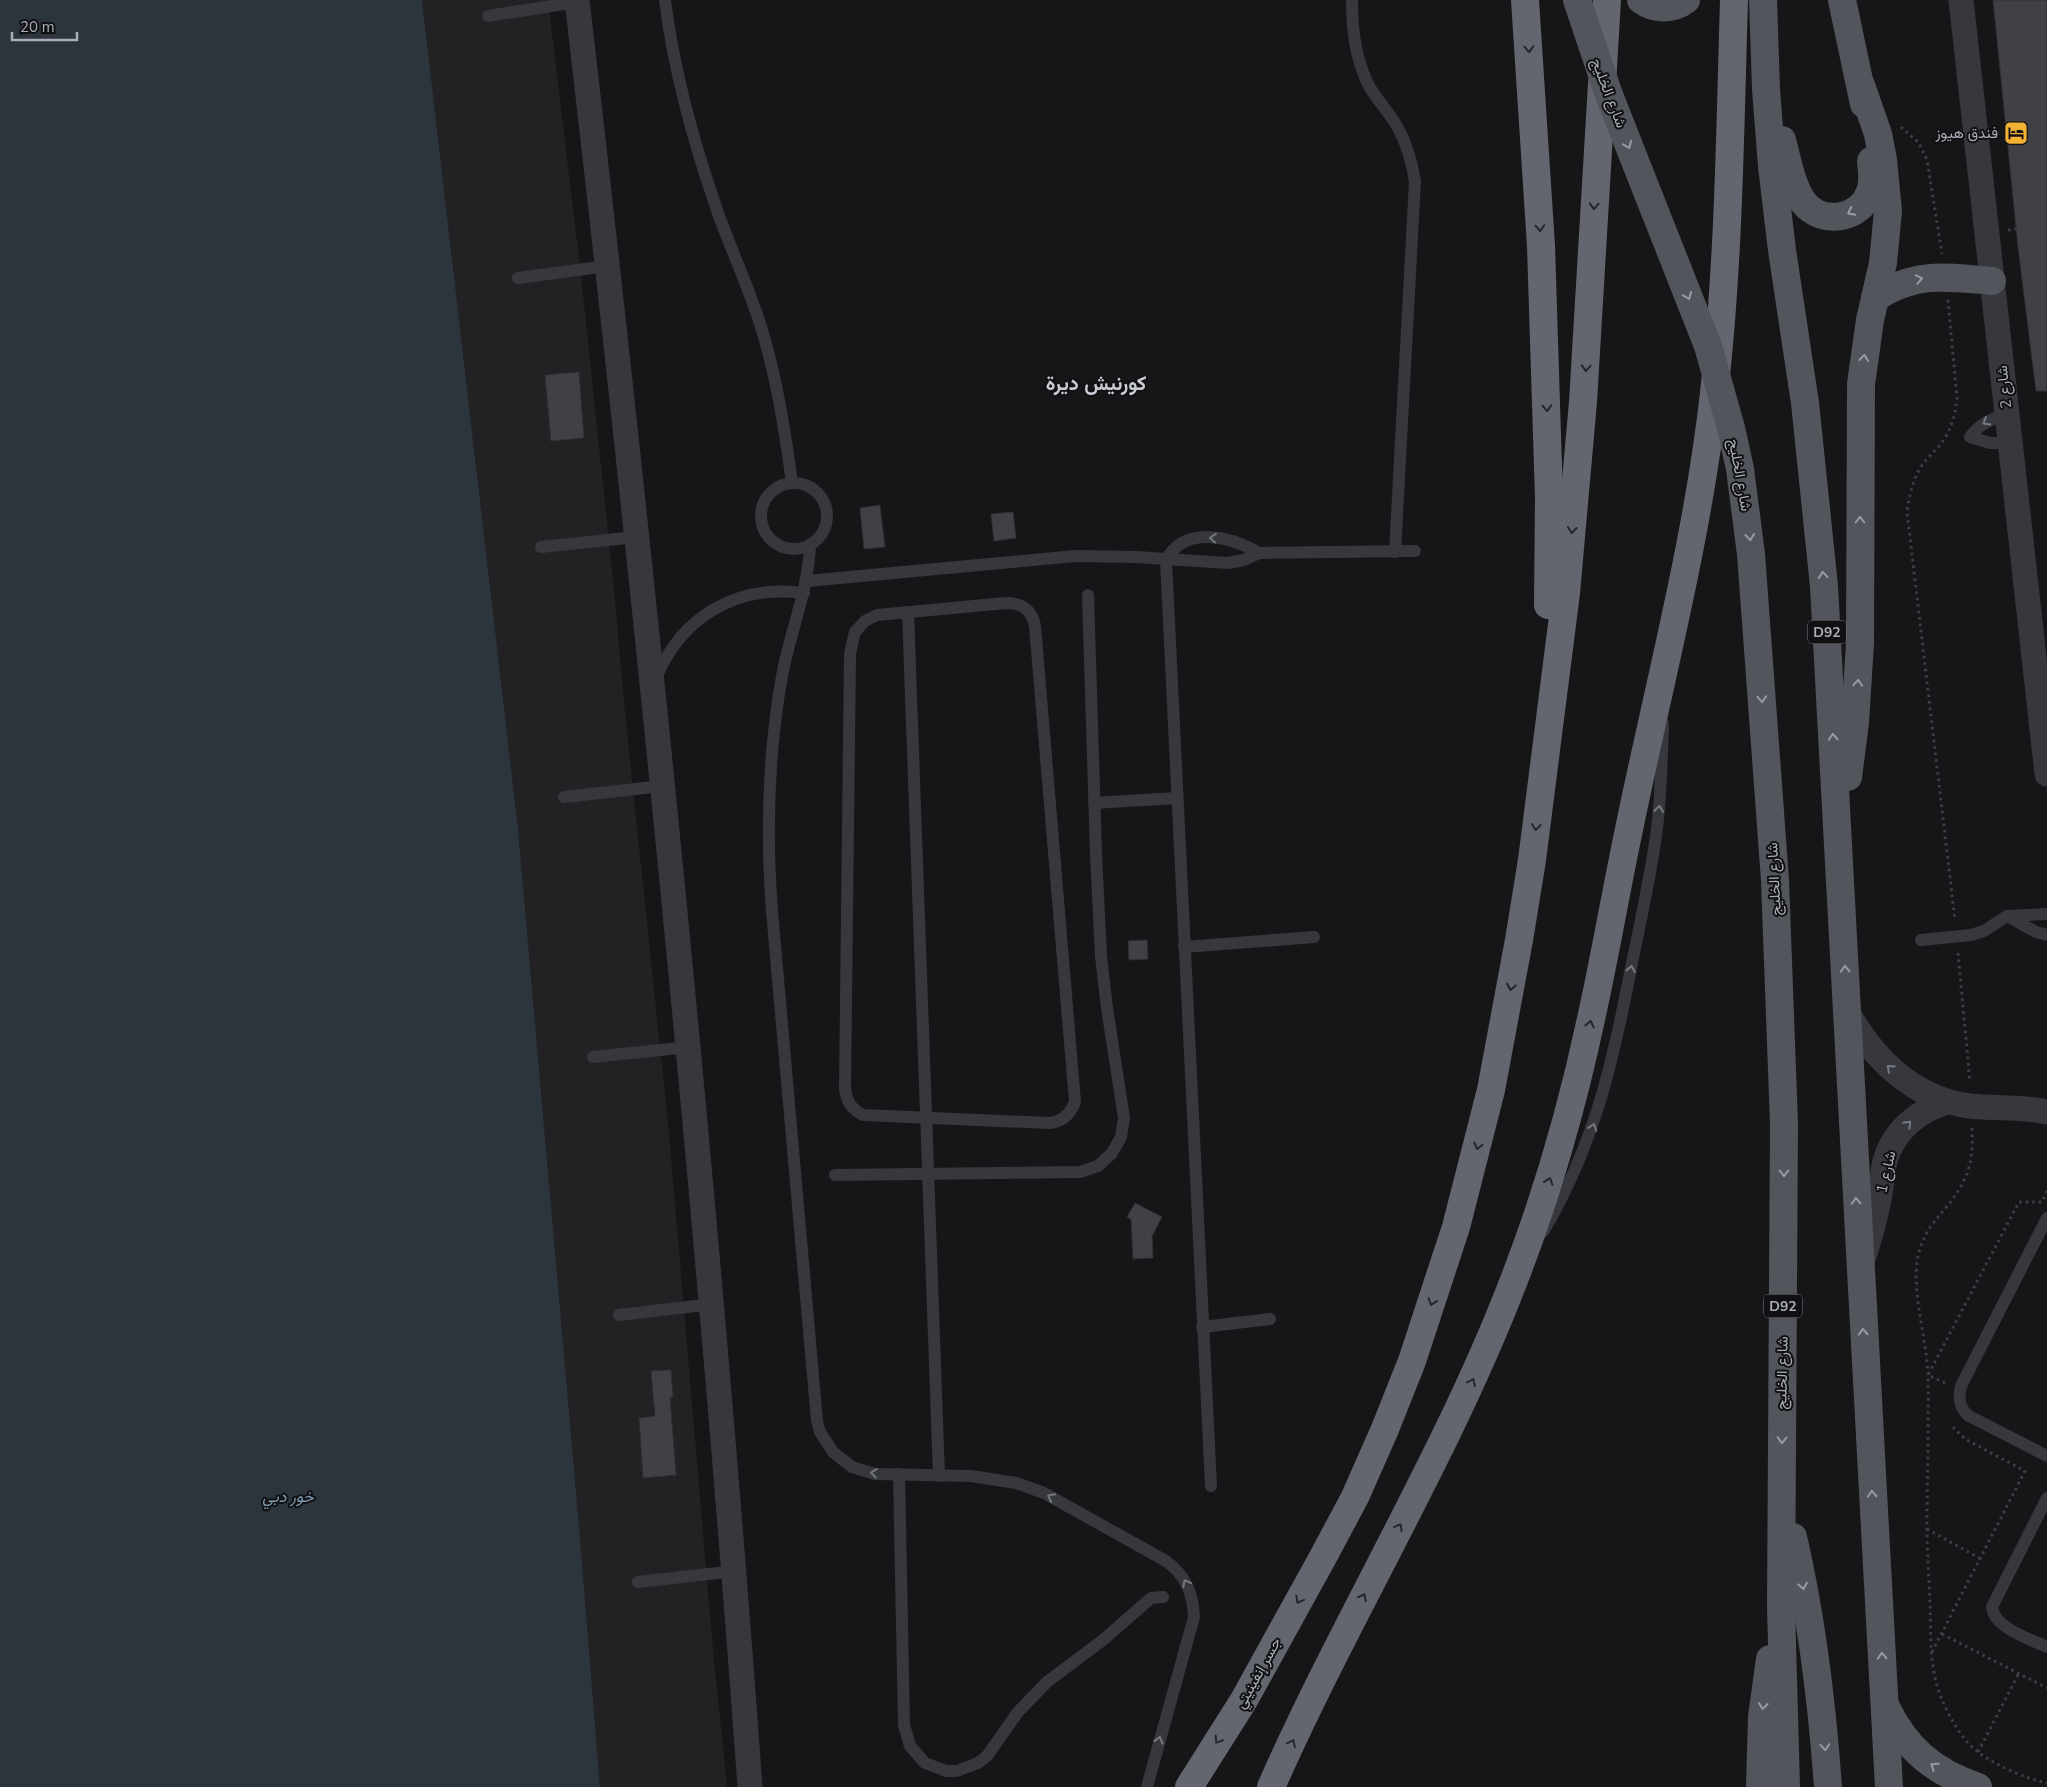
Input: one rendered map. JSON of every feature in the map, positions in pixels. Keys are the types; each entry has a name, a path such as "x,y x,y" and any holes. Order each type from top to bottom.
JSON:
{"highway":[{"path":"1525,0 1540,246 1548,462 1549,591 1542,778"},
{"path":"1542,778 1566,593 1583,402 1607,0"},
{"path":"1271,1787 1377,1570 1458,1412 1488,1346 1515,1279 1552,1172 1573,1096 1690,550 1704,472 1722,316 1727,237 1734,0"},
{"name":"جسر إنفينيتي","path":"1189,1787 1244,1700 1355,1497 1412,1361 1456,1227 1489,1099 1531,869 1542,778"}],"main road":[{"name":"شارع الخليج","path":"1577,0 1608,94 1708,346 1729,420 1740,470 1751,554 1775,880 1784,1124 1781,1607 1786,1787"},
{"path":"1641,0 1653,6 1663,8 1673,7 1686,0"},
{"name":"D92","path":"1763,0 1766,89 1772,166 1782,250 1805,402 1824,586 1860,1268"},
{"path":"1766,89 1798,192 1802,201 1809,209 1828,217 1839,217 1849,214 1865,202 1870,193 1872,183 1870,143 1861,85 1842,0"},
{"path":"1838,835 1848,779 1858,682 1860,643 1860,417 1864,352 1886,237 1888,211 1878,134 1861,85"},
{"path":"1875,298 1901,283 1931,277 1992,281"},
{"path":"1860,1268 1889,1787"},
{"path":"1781,1487 1807,1608 1824,1730 1828,1787"},
{"path":"1760,1787 1760,1754 1765,1689 1781,1607"},
{"path":"1884,1705 1893,1722 1917,1752 1948,1775 1978,1787"}],"street":[{"name":"شارع 2","path":"1961,0 2047,774"},
{"path":"577,1 653,685 689,1047 735,1571 750,1787"},
{"path":"1847,1011 1868,1045 1890,1068 1911,1084 1947,1102 1972,1106 2016,1107 2047,1112"},
{"name":"شارع 1","path":"1860,1268 1874,1221 1883,1173 1890,1149 1896,1138 1913,1119 1929,1108 1947,1102"}],"lane":[{"path":"665,0 672,46 692,132 719,215 749,292 772,367 784,425 792,483"},
{"path":"1352,0 1354,38 1360,65 1372,90 1401,134 1409,152 1415,181 1395,552"},
{"path":"488,16 577,1"},
{"path":"518,278 607,266"},
{"path":"2007,415 1986,421 1970,437 1990,443 2010,443"},
{"path":"802,484 818,494 827,512 824,531 810,546 801,549 781,548 766,535 761,526 760,516 766,497 782,485 802,484"},
{"path":"541,548 636,537"},
{"path":"1211,1486 1166,560 1170,552 1183,541 1198,537 1228,540 1259,553 1415,552"},
{"path":"810,546 805,587 783,673 776,715 770,774 768,841 772,911 816,1408 820,1432 833,1452 842,1461 863,1471 875,1474 978,1477 1001,1480 1044,1494 1166,1561 1182,1576 1192,1595 1194,1617 1147,1787"},
{"path":"653,685 662,663 675,643 691,625 710,611 745,596 805,587 1076,556 1228,563 1244,560 1259,553"},
{"path":"835,1175 1080,1172 1089,1170 1106,1160 1122,1137 1124,1128 1123,1109 1109,1024 1102,956 1094,803 1088,595"},
{"path":"1013,603 1026,608 1033,619 1076,1094 1073,1109 1063,1119 1056,1122 863,1115 856,1112 847,1102 844,1088 850,647 859,626 870,618 885,613 908,612 1013,603"},
{"path":"908,612 939,1476"},
{"path":"564,797 662,786"},
{"path":"1094,803 1177,798"},
{"path":"1921,940 1957,937 1984,931 2006,916 2047,914"},
{"path":"2006,916 2036,932 2047,935"},
{"path":"1184,947 1314,937"},
{"path":"593,1057 689,1047"},
{"path":"2047,1218 1961,1386 1959,1394 1963,1411 1969,1416 2047,1456"},
{"path":"619,1315 712,1304"},
{"path":"1202,1327 1270,1319"},
{"path":"899,1474 904,1725 908,1741 916,1755 935,1768 957,1771 978,1764 987,1756 1018,1712 1047,1682 1104,1640 1151,1598 1163,1597"},
{"path":"2047,1498 1992,1608 1993,1615 2002,1625 2047,1647"},
{"path":"638,1582 735,1571"}],"path":[{"path":"1900,125 1919,143 1928,160 1946,277 1957,398 1954,420 1945,439 1920,469 1914,481 1909,496 1908,512 1957,937 1972,1106 1973,1146 1967,1173 1957,1193 1933,1221 1918,1258 1917,1286 1928,1375 1927,1529 1932,1654 1935,1679 1941,1698 1950,1717 1978,1752 2006,1768 2047,1783"},
{"path":"1987,233 2047,225"},
{"path":"1927,1529 1981,1559"},
{"path":"1942,1634 2047,1688"},
{"path":"1978,1752 2019,1673"}],"shaded area":[{"path":"422,0 548,0 580,266 669,1133 713,1650 727,1787 600,1787 518,828"}],"water":[{"name":"خور دبي","path":"0,0 422,0 518,828 600,1787 0,1787"}],"building":[{"path":"1993,0 2047,0 2047,391 2036,391 2018,247"},
{"path":"579,372 584,438 551,441 545,375"},
{"path":"880,505 885,547 864,549 860,508"},
{"path":"1013,512 1016,538 994,541 991,514"},
{"path":"1147,940 1148,959 1129,960 1128,941"},
{"path":"1135,1203 1162,1217 1152,1236 1153,1258 1133,1259 1131,1219 1127,1217"},
{"path":"671,1370 673,1397 670,1397 676,1475 643,1478 639,1418 655,1416 651,1371"}],"place":[{"name":"فندق هيوز","path":"2016,133"}],"district":[{"name":"كورنيش ديرة","path":"1096,383"}]}
